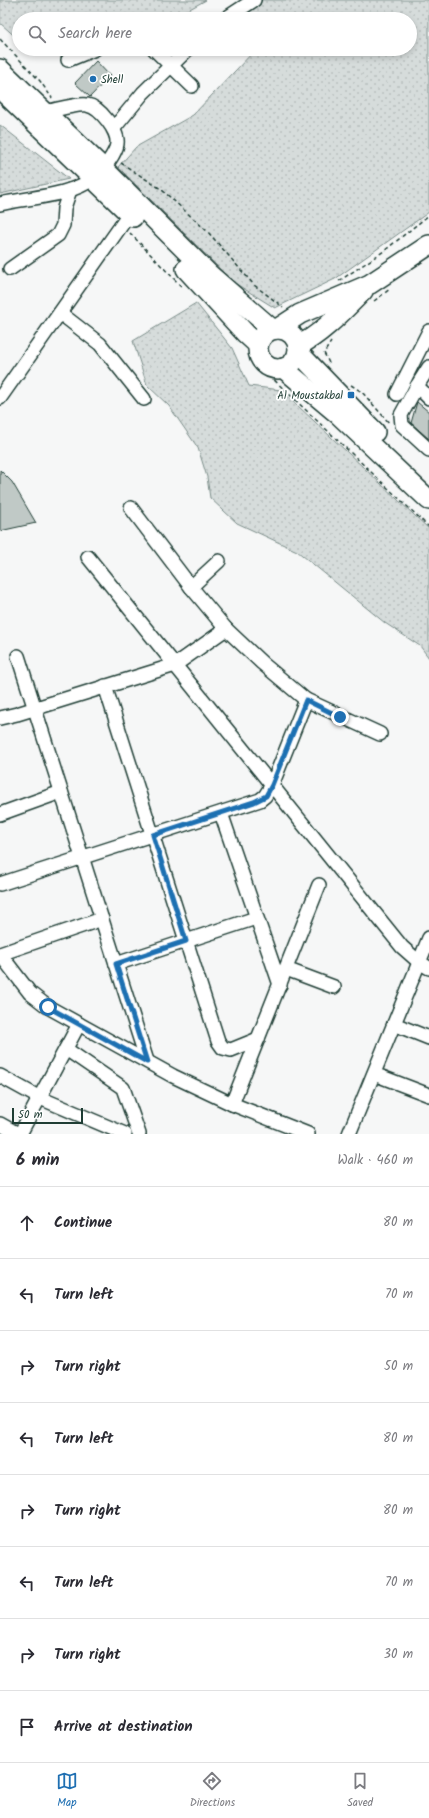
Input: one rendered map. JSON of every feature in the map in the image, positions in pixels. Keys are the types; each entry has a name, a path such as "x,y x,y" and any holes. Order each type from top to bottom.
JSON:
{"highway":[{"path":"0,69 210,275 275,329 290,333 298,349 379,436 429,483"},
{"path":"0,88 102,169 130,213 188,270 246,334 258,344"},
{"path":"370,284 336,317 298,349 290,364 283,368 277,368 266,365 259,356 258,344 261,338 300,314 370,284 429,245"},
{"path":"283,368 339,415 429,500"}],"street":[{"path":"236,12 254,0"},
{"path":"68,60 78,56"},
{"path":"162,56 192,86"},
{"path":"114,128 143,93 180,56"},
{"path":"0,204 70,190 86,184 102,169 116,148 118,142 114,128 88,105 82,104 45,112"},
{"path":"10,269 58,235 62,225 64,208 70,190"},
{"path":"0,398 130,213"},
{"path":"60,312 96,341 144,399"},
{"path":"397,394 429,333"},
{"path":"429,367 417,386 401,420 402,425 429,450"},
{"path":"417,386 429,398"},
{"path":"131,508 191,587 226,629 262,663 306,700 380,734"},
{"path":"88,558 402,947 424,965"},
{"path":"191,587 219,561"},
{"path":"0,718 175,665 226,629"},
{"path":"18,656 147,1062"},
{"path":"105,686 220,1045 227,1050 231,1050 258,1039"},
{"path":"0,884 260,800 266,796 272,785 306,700"},
{"path":"0,814 61,792"},
{"path":"221,813 280,985"},
{"path":"232,1104 319,885"},
{"path":"116,964 256,918"},
{"path":"102,919 0,954 30,993 48,1007 147,1062 232,1104 308,1134"},
{"path":"349,1134 394,1024 424,965 429,938"},
{"path":"286,969 334,987"},
{"path":"0,1124 19,1134 79,1024"},
{"path":"394,1024 429,1038"},
{"path":"66,1049 123,1088 139,1134"},
{"path":"374,1074 429,1095"},
{"path":"0,1076 40,1098 125,1134"}],"path":[{"path":"102,169 122,164 161,189 208,232 254,284 281,307 286,308"},
{"path":"334,284 384,251 429,214"},
{"path":"368,305 392,287"},
{"path":"331,366 324,353 334,336"},
{"path":"346,383 362,392 393,427"}],"shaded area":[{"path":"0,0 206,0 184,12 12,12 12,34 0,23"},
{"path":"243,0 429,0 429,212 335,279 275,308 233,282 118,167 136,147 193,115 249,56 417,56 417,12 247,12"},
{"path":"0,125 69,179 0,194"},
{"path":"196,303 232,348 249,386 281,390 429,529 429,658 420,646 385,623 297,551 237,523 210,498 207,477 198,448 169,406 147,385 133,341"}],"building":[{"name":"Shell","path":"96,61 110,76 90,97 75,83"},
{"path":"417,402 429,412 429,439 411,423"},
{"path":"0,470 12,482 36,523 0,531"}],"place":[{"name":"Shell","path":"93,79"},
{"name":"Al Moustakbal","path":"351,395"}],"route":[{"path":"48,1007 147,1062 116,964 186,941 153,835 260,800 266,796 272,785 306,700 340,717"}]}
